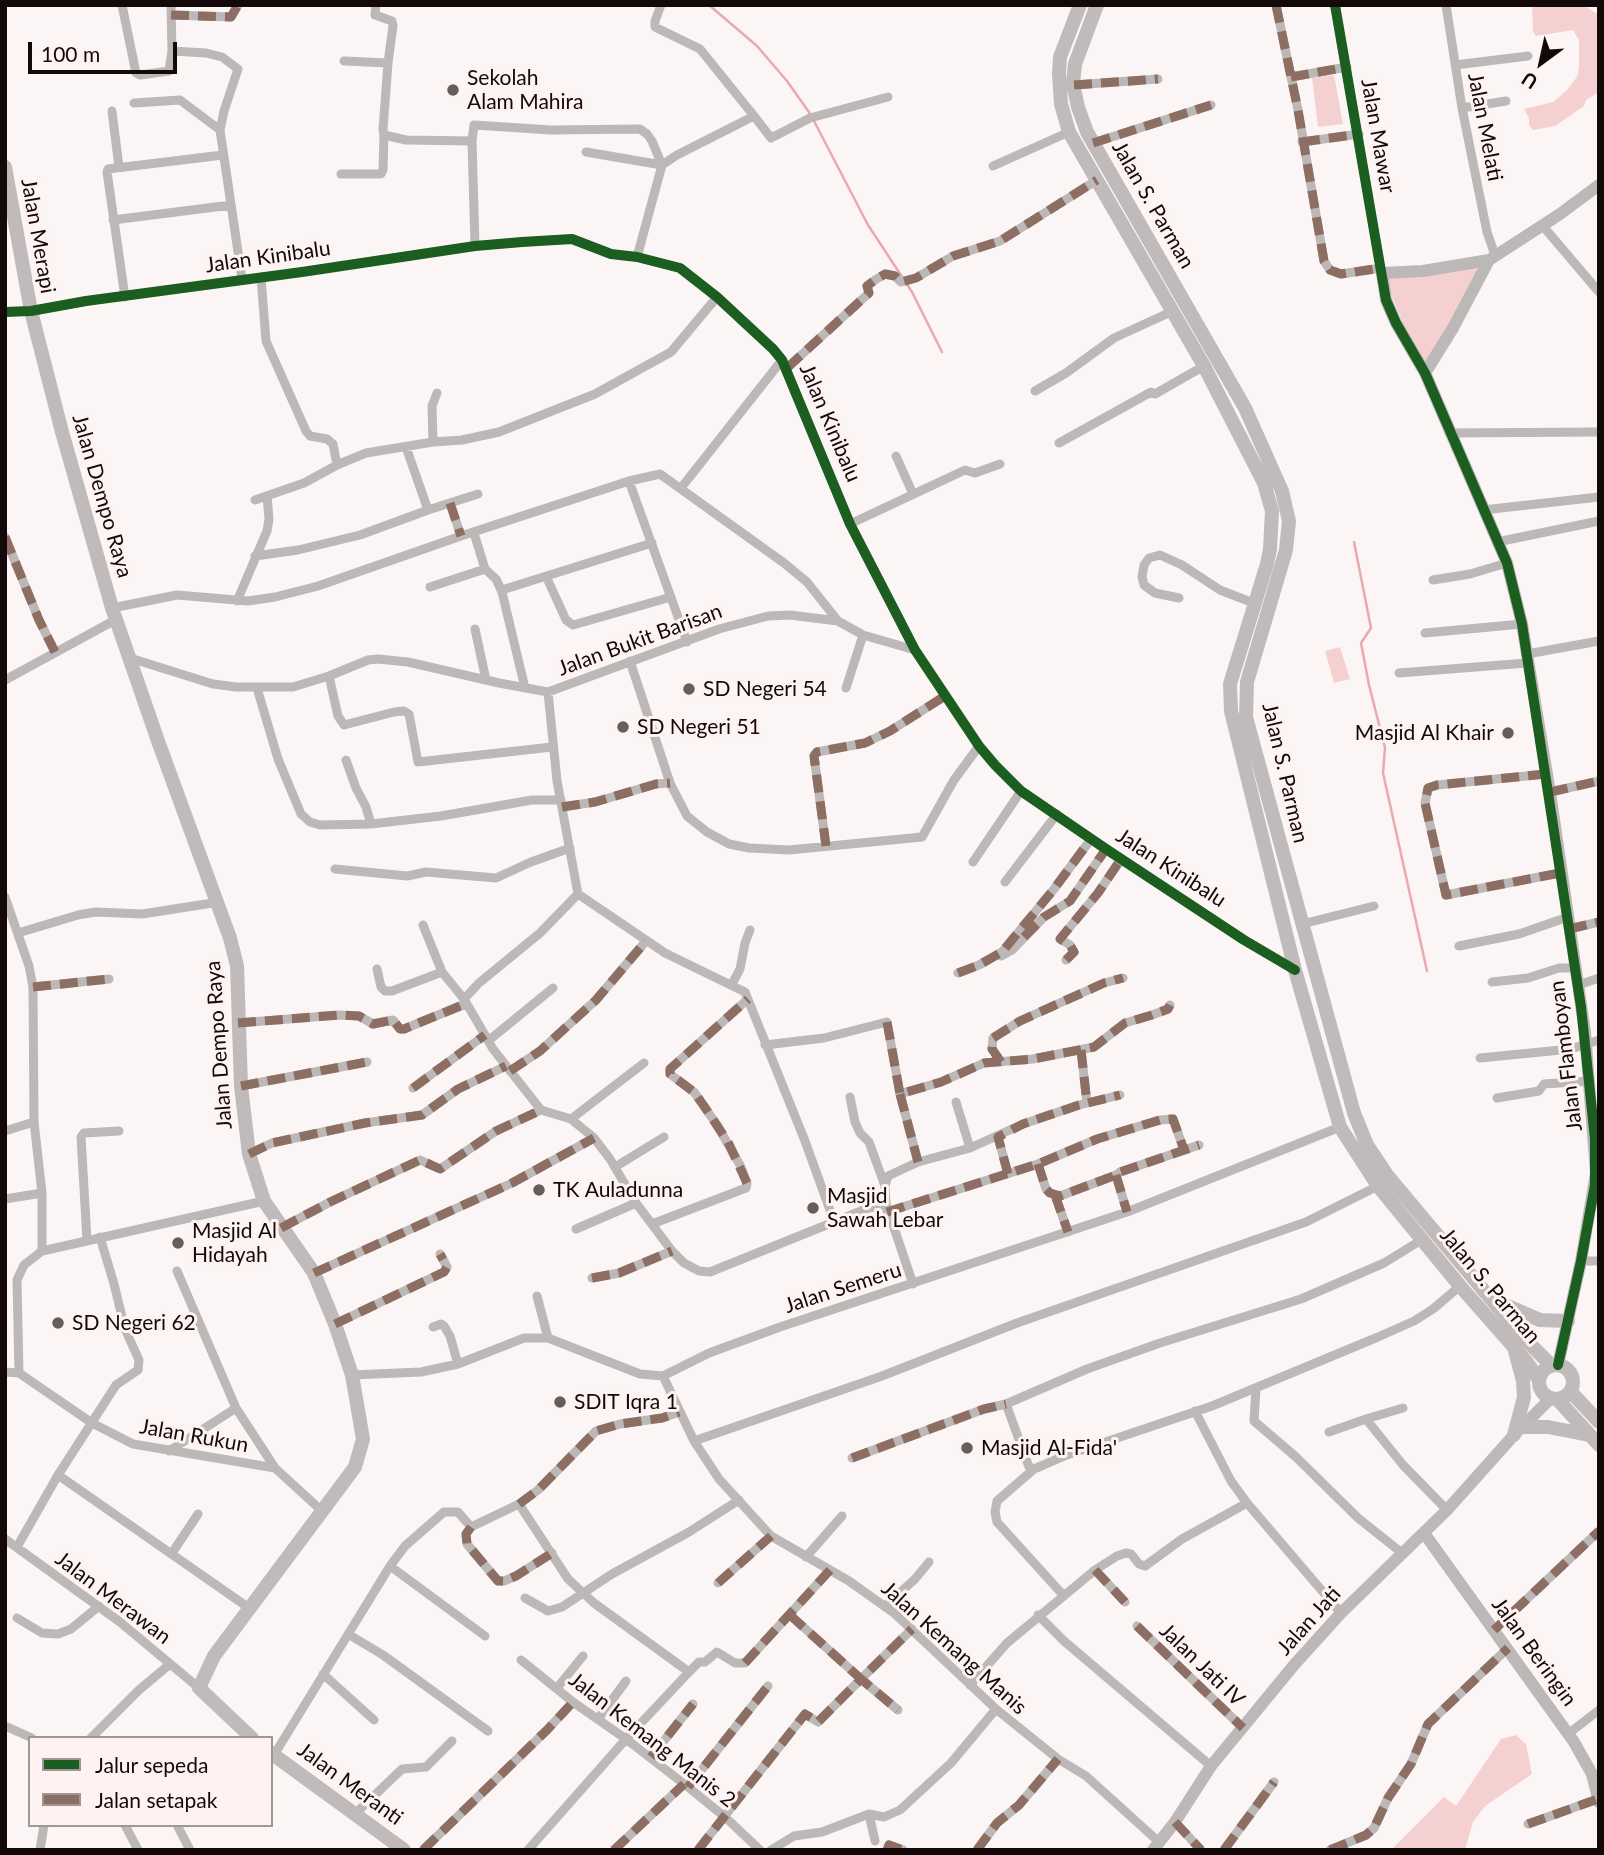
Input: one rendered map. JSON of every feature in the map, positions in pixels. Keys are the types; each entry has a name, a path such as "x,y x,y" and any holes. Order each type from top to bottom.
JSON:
{"main road":[{"path":"1080,5 1060,57 1061,104 1069,132 1172,299"},
{"name":"Jalan S. Parman","path":"1097,5 1075,64 1074,85 1078,107 1093,143 1264,483 1272,511 1270,549 1256,604 1230,684 1230,700 1295,970 1340,1127 1378,1186 1539,1380"},
{"name":"Jalan Merapi","path":"6,177 11,232 31,311"},
{"name":"Jalan S. Parman","path":"1172,299 1245,408 1282,491 1289,521 1286,550 1247,682 1246,717 1350,1101 1367,1145 1387,1175 1521,1335 1555,1365"},
{"name":"Jalan Dempo Raya","path":"31,311 62,432 114,613 219,902 237,966 241,1086 249,1154 264,1201 314,1273 335,1324 352,1375 363,1439 355,1467 215,1656 199,1688"},
{"path":"1493,1300 1540,1320 1568,1321"},
{"path":"1514,1348 1523,1381 1524,1397 1518,1431 1548,1427 1594,1440"},
{"path":"1560,1397 1573,1385 1572,1375 1568,1370 1555,1365 1544,1371 1539,1380 1540,1389 1560,1397 1599,1422"},
{"path":"1560,1397 1594,1440"},
{"path":"199,1688 250,1736"},
{"name":"Jalan Meranti","path":"273,1755 404,1850"}],"street":[{"path":"122,5 136,73 140,75 169,72 172,51 171,10 230,16 238,5"},
{"path":"341,174 381,174 383,170 383,129 393,26 392,22 375,15 376,5"},
{"path":"661,5 655,27 700,49 771,138 810,118 888,97"},
{"path":"1276,5 1326,267 1332,272 1423,271 1492,258 1599,185"},
{"name":"Jalan Mawar","path":"1335,5 1381,271"},
{"name":"Jalan Melati","path":"1446,5 1462,108 1492,258"},
{"path":"172,51 214,55 238,70 220,130 242,279"},
{"path":"1455,65 1528,56"},
{"path":"344,61 388,63"},
{"path":"1291,77 1347,67"},
{"path":"1074,85 1158,79"},
{"path":"134,103 180,100 220,130"},
{"path":"1462,108 1506,101"},
{"path":"1093,143 1211,106"},
{"path":"112,111 119,167"},
{"path":"586,152 662,165 754,116"},
{"path":"475,246 472,141 473,127 476,124 551,130 640,129 652,141 662,165 637,257"},
{"path":"993,166 1069,132"},
{"path":"1302,142 1359,134"},
{"path":"384,135 406,140 472,141"},
{"path":"125,297 107,172 111,168 223,155"},
{"path":"681,488 784,364 869,293 869,284 885,274 895,275 903,282 916,278 953,256 1000,241 1097,180"},
{"path":"113,220 231,205"},
{"path":"1542,225 1599,292"},
{"name":"Jalan Kinibalu","path":"5,312 31,311 475,246 572,239 611,254 637,257 680,268 717,297 773,349 784,364 850,524 915,650 979,746 1021,790 1244,940 1295,970"},
{"path":"1425,373 1492,258"},
{"name":"Jalan Flamboyan","path":"1381,271 1386,300 1425,373 1507,563 1522,624 1550,792 1590,1081 1595,1095 1596,1172 1581,1261 1555,1365"},
{"path":"261,277 266,341 306,431 310,436 327,439 333,444 337,465"},
{"path":"255,500 304,483 366,453 462,440 499,432 595,394 671,352 717,297"},
{"path":"1035,391 1066,373 1172,299"},
{"path":"1059,443 1204,366"},
{"path":"433,442 432,406 437,393"},
{"path":"1449,433 1599,432"},
{"path":"405,447 428,510"},
{"path":"896,456 913,494"},
{"path":"850,524 965,470 975,473 1000,464"},
{"path":"5,680 55,652 114,613 177,595 261,601 318,586 461,536 629,481 660,474 784,563 807,582 838,621"},
{"path":"629,481 687,642"},
{"path":"255,556 298,550 360,535 478,494"},
{"path":"237,601 268,524 267,496"},
{"path":"1480,505 1599,497"},
{"path":"450,503 461,536"},
{"path":"1497,542 1599,522"},
{"path":"474,533 485,569 496,579 502,592 525,688"},
{"path":"5,537 55,652"},
{"path":"502,592 652,543"},
{"path":"1180,598 1155,593 1144,584 1144,565 1149,558 1160,555 1182,565 1220,590 1256,604"},
{"path":"1433,580 1470,574 1507,563"},
{"path":"430,587 485,569"},
{"path":"547,576 566,620 573,625 671,597"},
{"name":"Jalan Bukit Barisan","path":"130,657 213,684 257,688 293,687 330,676 368,660 378,659 408,662 548,692 747,620 768,617 790,615 838,621 863,635 915,650"},
{"path":"1425,633 1522,624"},
{"path":"475,629 486,680"},
{"path":"846,688 863,635"},
{"path":"1399,673 1527,659 1599,640"},
{"path":"630,661 670,783 687,816 707,832 729,844 749,848 789,849 922,837 954,780 979,746"},
{"path":"330,676 338,716 344,725 394,712 404,711 409,715 418,762 552,747"},
{"path":"257,688 278,759 301,814 310,822 320,825 371,824 441,816 533,800 594,802 656,784 670,783"},
{"path":"548,692 552,747 578,894 665,953 745,992 835,1224"},
{"path":"826,846 814,756 817,752 866,743 890,731 945,695"},
{"path":"346,760 371,824"},
{"path":"1546,774 1437,785 1428,788 1424,803 1446,895 1560,873"},
{"path":"1550,792 1599,781"},
{"path":"973,862 1021,790"},
{"path":"1005,882 1056,814"},
{"path":"992,958 1006,947 1091,839"},
{"path":"335,869 407,876 426,872 492,878 570,848"},
{"path":"958,973 1013,950 1044,917 1070,901 1106,849"},
{"path":"1066,960 1074,952 1070,945 1060,939 1098,893 1121,859"},
{"path":"238,1023 339,1015 362,1018 373,1024 393,1020 400,1029 404,1029 464,1001 479,983 540,933 578,894"},
{"path":"5,897 33,987 34,1122 42,1194 42,1251"},
{"path":"18,933 86,914 166,912 219,902"},
{"path":"1302,924 1374,906"},
{"path":"1459,946 1569,923 1599,922"},
{"path":"423,925 442,972 508,1068 541,1110 571,1119 594,1138 636,1203 672,1251 684,1263 699,1271 710,1272 835,1224 866,1209 886,1208 1008,1174 1097,1139 1160,1120 1173,1119 1184,1150"},
{"path":"733,984 740,970 750,930"},
{"path":"249,1154 272,1143 365,1123 422,1115 458,1089 540,1051 596,1000 646,941"},
{"path":"1492,982 1528,978 1559,968 1575,968"},
{"path":"377,969 380,987 385,991 392,991 442,972"},
{"path":"1001,1062 992,1049 993,1038 1020,1021 1104,983 1123,978"},
{"path":"1578,985 1599,978"},
{"path":"33,987 109,979"},
{"path":"413,1088 487,1038 553,988"},
{"path":"652,1224 746,1188 747,1182 740,1165 717,1125 694,1092 670,1073 670,1069 748,999"},
{"path":"900,1094 941,1082 984,1063 1034,1059 1094,1047 1125,1023 1164,1011 1170,1005"},
{"path":"765,1045 824,1038 887,1022 900,1094 918,1162"},
{"path":"1480,1058 1539,1053 1599,1040"},
{"path":"1081,1049 1087,1103"},
{"path":"241,1086 367,1062"},
{"path":"571,1119 644,1063"},
{"path":"1497,1098 1539,1091 1544,1084 1590,1081"},
{"path":"885,1186 888,1176 918,1162 970,1148 1023,1124 1120,1095"},
{"path":"850,1097 855,1122 860,1133 869,1142 885,1186 886,1208 913,1284"},
{"path":"956,1102 970,1148"},
{"path":"281,1228 420,1160 440,1169 496,1131 541,1110"},
{"path":"5,1131 34,1122"},
{"name":"Jalan Semeru","path":"663,1376 721,1349 852,1302 1127,1212 1340,1127"},
{"path":"87,1240 81,1137 84,1133 119,1131"},
{"path":"615,1167 664,1137"},
{"path":"998,1137 1008,1174"},
{"path":"314,1273 512,1183 594,1138"},
{"path":"1038,1164 1046,1189 1059,1196 1199,1145"},
{"path":"1116,1175 1127,1212"},
{"path":"694,1441 881,1376 1017,1323 1306,1222 1378,1186"},
{"path":"5,1199 42,1194"},
{"path":"1055,1195 1068,1232"},
{"path":"5,1372 19,1373 17,1280 24,1265 42,1251 264,1201"},
{"path":"576,1229 636,1203"},
{"path":"17,1547 58,1475 116,1385 138,1370 139,1360 125,1329 100,1237"},
{"path":"852,1458 984,1409 1006,1404 1100,1364 1301,1299 1384,1263 1423,1239"},
{"path":"592,1278 619,1273 672,1251"},
{"path":"335,1324 444,1272 447,1267 440,1254"},
{"path":"1581,1261 1599,1261"},
{"path":"177,1271 236,1408 275,1468"},
{"path":"1064,1596 997,1522 997,1502 1034,1469 1075,1451 1255,1389 1414,1321 1460,1286"},
{"path":"537,1296 548,1338"},
{"path":"433,1327 441,1324 444,1326 450,1336 458,1364"},
{"path":"352,1375 421,1372 458,1364 524,1338 548,1338 640,1374 663,1376"},
{"name":"Jalan Rukun","path":"19,1373 92,1423 133,1444 275,1468 323,1512"},
{"name":"Jalan Kemang Manis","path":"663,1376 694,1441 719,1479 771,1536 849,1581 885,1606 996,1709 1058,1759 1093,1782 1156,1846"},
{"path":"1255,1389 1254,1421 1296,1457 1358,1518 1402,1553"},
{"name":"Jalan Jati","path":"1156,1846 1211,1766 1294,1665 1341,1613 1447,1510 1518,1431 1560,1397"},
{"path":"1006,1404 1029,1466 1034,1469"},
{"path":"169,1451 236,1408"},
{"path":"1329,1432 1403,1408"},
{"path":"1195,1411 1231,1481 1341,1613"},
{"path":"551,1553 516,1576 498,1581 467,1544 466,1534 471,1527 519,1503 538,1490 596,1431 679,1412"},
{"path":"1366,1419 1403,1465 1447,1510"},
{"path":"58,1475 249,1608"},
{"path":"525,1598 548,1611 562,1607 612,1574 689,1532 739,1500"},
{"path":"519,1503 568,1579 612,1616 689,1672"},
{"path":"970,1685 1007,1643 1095,1570 1126,1553 1145,1566 1182,1539 1247,1503"},
{"path":"273,1752 390,1566 412,1538 444,1512 458,1512 471,1527"},
{"path":"172,1553 198,1514"},
{"path":"806,1557 842,1516"},
{"path":"1494,1630 1599,1531"},
{"name":"Jalan Beringin","path":"1424,1533 1568,1734 1588,1766 1598,1800"},
{"path":"718,1583 771,1536"},
{"name":"Jalan Merawan","path":"5,1539 99,1606 199,1688"},
{"path":"885,1606 915,1579 929,1562"},
{"path":"390,1566 485,1636"},
{"path":"528,1850 626,1739 699,1662 707,1661 717,1652 735,1663 746,1663 830,1570"},
{"path":"1095,1570 1125,1602"},
{"path":"17,1618 42,1633 58,1634 71,1629 99,1606"},
{"path":"790,1615 898,1710"},
{"path":"1038,1615 1064,1641 1211,1766"},
{"name":"Jalan Jati IV","path":"1137,1626 1243,1728"},
{"path":"698,1850 805,1714 818,1722 912,1629"},
{"path":"348,1634 383,1655 488,1731"},
{"path":"1330,1850 1366,1835 1374,1828 1388,1798 1411,1764 1428,1724 1508,1648"},
{"path":"557,1688 583,1656"},
{"name":"Jalan Kemang Manis 2","path":"522,1660 573,1702 651,1757 725,1817 760,1850"},
{"path":"94,1736 132,1697 170,1664"},
{"path":"323,1674 374,1720"},
{"path":"598,1719 626,1681"},
{"path":"614,1850 686,1786 768,1686"},
{"path":"423,1850 548,1730 573,1702"},
{"path":"651,1757 693,1704"},
{"path":"771,1850 794,1836 822,1832 869,1814 883,1817 900,1810 951,1763 996,1709"},
{"path":"1568,1734 1599,1710"},
{"path":"5,1726 28,1736"},
{"path":"355,1814 402,1769 426,1767 452,1741"},
{"path":"977,1850 997,1823 1019,1805 1058,1759"},
{"path":"1224,1850 1274,1782"},
{"path":"1528,1824 1598,1800"},
{"path":"869,1814 875,1841"},
{"path":"1175,1822 1201,1850"},
{"path":"40,1850 44,1827"},
{"path":"126,1827 138,1850"},
{"path":"178,1827 190,1850"},
{"path":"888,1847 903,1850"}],"shaded area":[{"path":"1532,5 1583,5 1599,15 1599,92 1555,126 1533,130 1524,109 1553,102 1566,91 1577,77 1579,40 1573,30 1536,36 1533,31"},
{"path":"1334,75 1343,124 1318,127 1312,78"},
{"path":"1491,257 1425,363 1403,323 1382,273"},
{"path":"1340,647 1350,679 1334,683 1325,651"},
{"path":"1516,1735 1526,1744 1532,1774 1485,1806 1473,1822 1465,1850 1391,1850 1444,1797 1456,1806 1501,1739"}],"waterway":[{"path":"709,5 757,46 811,115"},
{"path":"814,121 868,225 912,292 942,352"},
{"path":"1354,542 1371,628 1361,643 1385,748 1383,773 1427,971"}],"marked path":[{"path":"171,15 231,17 238,5"},
{"path":"1276,5 1298,110 1324,261 1330,270 1341,274 1381,268"},
{"path":"1291,77 1347,67"},
{"path":"1074,85 1158,79"},
{"path":"1093,143 1211,105"},
{"path":"1302,142 1359,134"},
{"path":"787,368 869,293 867,286 875,280 885,274 895,276 901,282 916,278 953,256 1000,241 1097,180"},
{"path":"450,503 461,536"},
{"path":"5,537 55,652"},
{"path":"826,846 814,756 817,752 865,743 890,731 945,696"},
{"path":"1546,774 1437,785 1428,788 1425,803 1446,895 1560,873"},
{"path":"1550,792 1599,781"},
{"path":"562,807 595,802 656,784 670,783"},
{"path":"958,973 1002,952 1091,839"},
{"path":"1024,937 1044,917 1070,901 1106,849"},
{"path":"1066,960 1074,952 1070,945 1060,939 1098,893 1121,859"},
{"path":"1569,929 1599,922"},
{"path":"510,1071 540,1051 596,1000 646,941"},
{"path":"1001,1062 992,1049 993,1038 1020,1021 1104,983 1123,978"},
{"path":"33,987 109,979"},
{"path":"747,1183 728,1142 704,1106 694,1092 670,1074 670,1069 748,999"},
{"path":"238,1023 339,1015 359,1016 373,1024 393,1020 400,1029 404,1029 465,1004"},
{"path":"887,1022 900,1094 941,1082 984,1063 1033,1059 1094,1047 1125,1023 1168,1009 1170,1005"},
{"path":"413,1088 485,1035"},
{"path":"1081,1050 1087,1103"},
{"path":"241,1086 367,1062"},
{"path":"249,1154 272,1143 365,1123 422,1115 458,1089 506,1066"},
{"path":"900,1094 918,1162"},
{"path":"1008,1174 998,1137 1023,1124 1079,1105 1120,1095"},
{"path":"281,1228 420,1160 440,1169 496,1131 541,1110"},
{"path":"887,1212 1038,1164 1097,1139 1160,1120 1173,1119 1184,1150"},
{"path":"314,1273 512,1183 594,1138"},
{"path":"1038,1164 1046,1189 1060,1196 1199,1145"},
{"path":"1116,1175 1127,1212"},
{"path":"1055,1195 1068,1232"},
{"path":"592,1278 619,1273 672,1251"},
{"path":"335,1324 444,1272 447,1267 440,1254"},
{"path":"852,1458 984,1409 1006,1404"},
{"path":"519,1504 538,1490 596,1431 679,1412"},
{"path":"471,1527 466,1534 467,1544 498,1581 516,1576 552,1553"},
{"path":"1494,1630 1599,1531"},
{"path":"718,1583 771,1536"},
{"path":"745,1663 830,1570"},
{"path":"1095,1570 1125,1602"},
{"path":"790,1615 861,1679 912,1629"},
{"path":"1137,1626 1243,1728"},
{"path":"1330,1850 1366,1835 1374,1828 1388,1798 1411,1764 1428,1724 1508,1648"},
{"path":"698,1850 805,1714 818,1722 861,1679 898,1710"},
{"path":"688,1787 768,1686"},
{"path":"423,1850 573,1702"},
{"path":"651,1757 693,1704"},
{"path":"977,1850 997,1823 1019,1805 1058,1759"},
{"path":"1224,1850 1274,1782"},
{"path":"614,1850 684,1784"},
{"path":"1528,1824 1598,1799"},
{"path":"1175,1822 1201,1850"},
{"path":"887,1850 889,1845 903,1850"}],"cycle path":[{"path":"1335,5 1386,300 1425,373 1507,563 1522,624 1581,1007 1595,1139 1595,1185 1558,1365"},
{"path":"5,312 31,311 475,246 522,242 572,239 611,254 637,257 680,268 717,297 782,360 850,524 915,650 979,746 995,765 1021,791 1244,940 1295,970"}],"place":[{"name":"Sekolah Alam Mahira","path":"453,90"},
{"name":"SD Negeri 54","path":"689,689"},
{"name":"SD Negeri 51","path":"623,727"},
{"name":"Masjid Al Khair","path":"1508,733"},
{"name":"TK Auladunna","path":"539,1190"},
{"name":"Masjid Sawah Lebar","path":"813,1208"},
{"name":"Masjid Al Hidayah","path":"178,1243"},
{"name":"SD Negeri 62","path":"58,1323"},
{"name":"SDIT Iqra 1","path":"560,1402"},
{"name":"Masjid Al-Fida'","path":"967,1448"}]}
